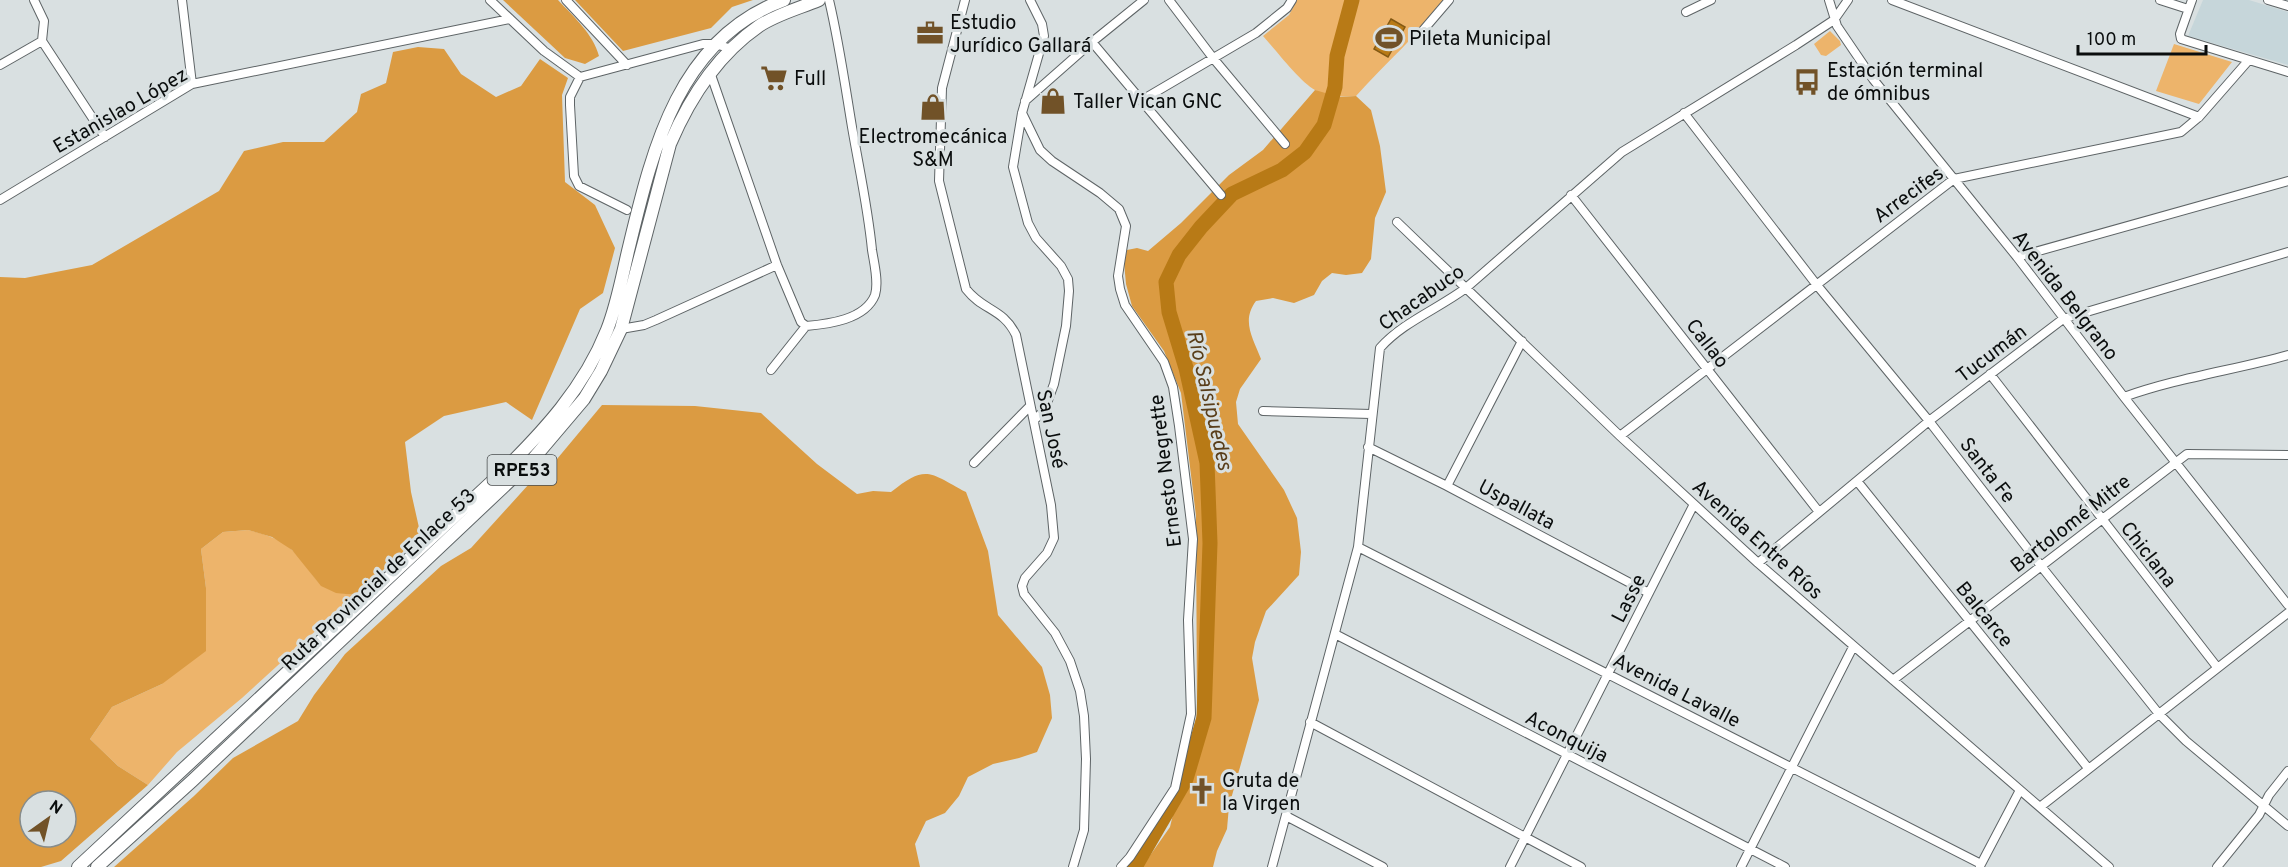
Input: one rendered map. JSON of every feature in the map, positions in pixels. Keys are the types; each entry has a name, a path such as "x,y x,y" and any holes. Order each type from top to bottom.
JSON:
{"main road":[{"name":"Ruta Provincial de Enlace 53","path":"78,867 499,475 562,410 607,331 654,154 675,100 699,63 715,44 743,21 784,0"},
{"name":"Ruta Provincial de Enlace 53","path":"97,867 192,781 534,458 584,399 601,371 621,329 670,144 677,128 710,72 732,49 760,26 819,0"}],"street":[{"path":"34,0 44,21 42,41 105,137"},
{"path":"182,0 192,84"},
{"path":"490,0 544,51 580,77"},
{"path":"566,0 627,65"},
{"path":"771,370 804,324 844,320 860,312 875,295 876,282 871,232 829,0"},
{"name":"San José","path":"965,0 942,88 939,181 966,289 973,298 1005,316 1016,335 1051,506 1054,538 1047,553 1025,578 1022,586 1024,594 1054,633 1070,661 1080,692 1084,716 1084,830 1073,867"},
{"path":"1030,0 1042,24 1044,36 1022,113 1013,167 1028,223 1036,238 1061,266 1068,279 1069,291 1066,326 1054,384 1044,411 1034,420"},
{"path":"1025,101 1144,0"},
{"path":"1170,0 1213,58 1285,144"},
{"path":"1142,100 1256,33 1287,8 1292,0"},
{"path":"1419,35 1449,0"},
{"path":"1686,12 1711,0"},
{"name":"Avenida Belgrano","path":"1829,0 1834,20 1873,79 2018,257 2063,319 2288,605"},
{"name":"Chacabuco","path":"1272,867 1358,547 1380,348 1396,332 1442,306 1466,288 1622,153 1834,20 1848,0"},
{"path":"1892,0 2199,117"},
{"path":"2160,0 2188,9"},
{"path":"2192,0 2180,34 2181,39 2288,72"},
{"path":"2268,0 2288,6"},
{"name":"Estanislao López","path":"0,200 192,84 510,20"},
{"path":"0,65 42,41"},
{"path":"1092,42 1221,195"},
{"path":"627,210 579,186 574,176 570,97 580,77 676,50 715,44 732,49"},
{"name":"Arrecifes","path":"1620,436 1954,179 2181,132 2199,117 2248,61"},
{"path":"710,72 777,265 804,324"},
{"name":"Santa Fe","path":"1684,112 1816,284 1929,421 2159,714 2186,741 2288,826"},
{"name":"Ernesto Negrette","path":"1022,113 1040,150 1119,209 1126,226 1118,276 1120,289 1125,304 1164,362 1173,387 1179,426 1193,539 1188,620 1191,714 1175,788 1121,867"},
{"path":"2018,257 2288,181"},
{"name":"Callao","path":"1571,195 1819,512"},
{"name":"Avenida Entre Ríos","path":"1397,222 1620,436 1758,563 2109,867"},
{"name":"Tucumán","path":"1758,563 1929,421 2063,319 2082,311 2288,252"},
{"path":"621,329 644,325 777,265"},
{"path":"1448,486 1522,341"},
{"path":"2124,397 2288,355"},
{"name":"Chiclana","path":"1990,375 2217,667"},
{"path":"974,463 1030,406"},
{"path":"1263,411 1371,414"},
{"name":"Uspallata","path":"1368,447 1448,486 1649,593"},
{"name":"Bartolomé Mitre","path":"1893,680 2187,454 2288,455"},
{"name":"Balcarce","path":"1857,481 2088,768"},
{"name":"Lasse","path":"1510,867 1694,504"},
{"name":"Avenida Lavalle","path":"1358,547 1609,673 1980,865"},
{"path":"2040,807 2288,613"},
{"name":"Aconquija","path":"1335,634 1785,867"},
{"path":"1741,867 1854,647"},
{"path":"1310,722 1581,867"},
{"path":"2217,867 2259,815 2269,795 2288,771"},
{"path":"1980,865 2020,790"},
{"path":"1286,816 1383,867"}],"shaded area":[{"path":"503,0 558,0 588,33 599,56 585,64 565,58"},
{"path":"575,0 753,0 732,7 711,28 623,51"},
{"path":"1297,0 1446,0 1356,96 1335,96 1309,86 1263,36 1289,15"},
{"path":"2203,0 2249,0 2288,12 2288,65 2188,36"},
{"name":"Pileta Municipal","path":"1391,19 1405,27 1388,57 1374,49"},
{"path":"1830,31 1841,45 1826,56 1821,55 1814,44"},
{"path":"2174,44 2232,62 2199,104 2156,91"},
{"path":"418,47 444,49 461,74 496,97 521,86 540,59 568,78 562,95 565,182 595,205 615,248 603,293 580,309 532,420 506,402 444,416 405,442 411,492 420,532 401,554 355,595 336,593 321,586 292,550 272,537 248,530 223,532 201,549 206,588 206,651 162,684 112,707 90,739 118,766 148,785 78,846 78,789 18,789 18,849 75,849 61,861 41,867 0,867 0,277 25,278 92,265 219,191 244,151 283,142 324,142 357,112 361,94 386,83 393,52"},
{"path":"1315,90 1339,97 1356,96 1371,110 1380,146 1386,192 1375,218 1371,259 1362,273 1346,275 1332,273 1322,281 1314,295 1294,303 1273,298 1256,301 1249,316 1250,330 1261,359 1240,389 1236,402 1238,424 1284,490 1297,518 1301,552 1299,575 1266,611 1255,642 1252,658 1259,700 1229,806 1227,829 1213,867 1142,867 1170,827 1197,714 1196,516 1181,393 1164,351 1132,306 1126,284 1124,262 1127,250 1137,248 1148,251 1181,223 1229,175 1263,150"},
{"path":"602,405 695,406 761,413 817,464 857,494 873,491 891,492 920,474 935,476 966,492 988,551 998,615 1042,667 1050,695 1052,718 1037,752 993,764 968,777 959,796 945,813 926,821 915,844 920,867 114,867 233,758 298,721 314,695 345,654 441,566 471,548 529,484 547,471"},
{"path":"248,530 282,542 301,559 322,585 340,593 355,595 242,698 177,752 148,785 118,766 90,739 112,707 162,684 206,588 201,549 223,532"}],"waterway":[{"name":"Río Salsipuedes","path":"1135,867 1186,779 1204,718 1210,543 1207,463 1186,368 1169,312 1166,282 1179,255 1232,194 1282,170 1305,152 1324,125 1335,87 1337,56 1352,0"}],"place":[{"name":"Estudio Jurídico Gallará","path":"930,33"},
{"name":"Pileta Municipal","path":"1389,38"},
{"name":"Full","path":"774,78"},
{"name":"Estación terminal de ómnibus","path":"1807,82"},
{"name":"Taller Vican GNC","path":"1053,101"},
{"name":"Electromecánica S&M","path":"933,107"},
{"name":"Gruta de la Virgen","path":"1202,791"}]}
